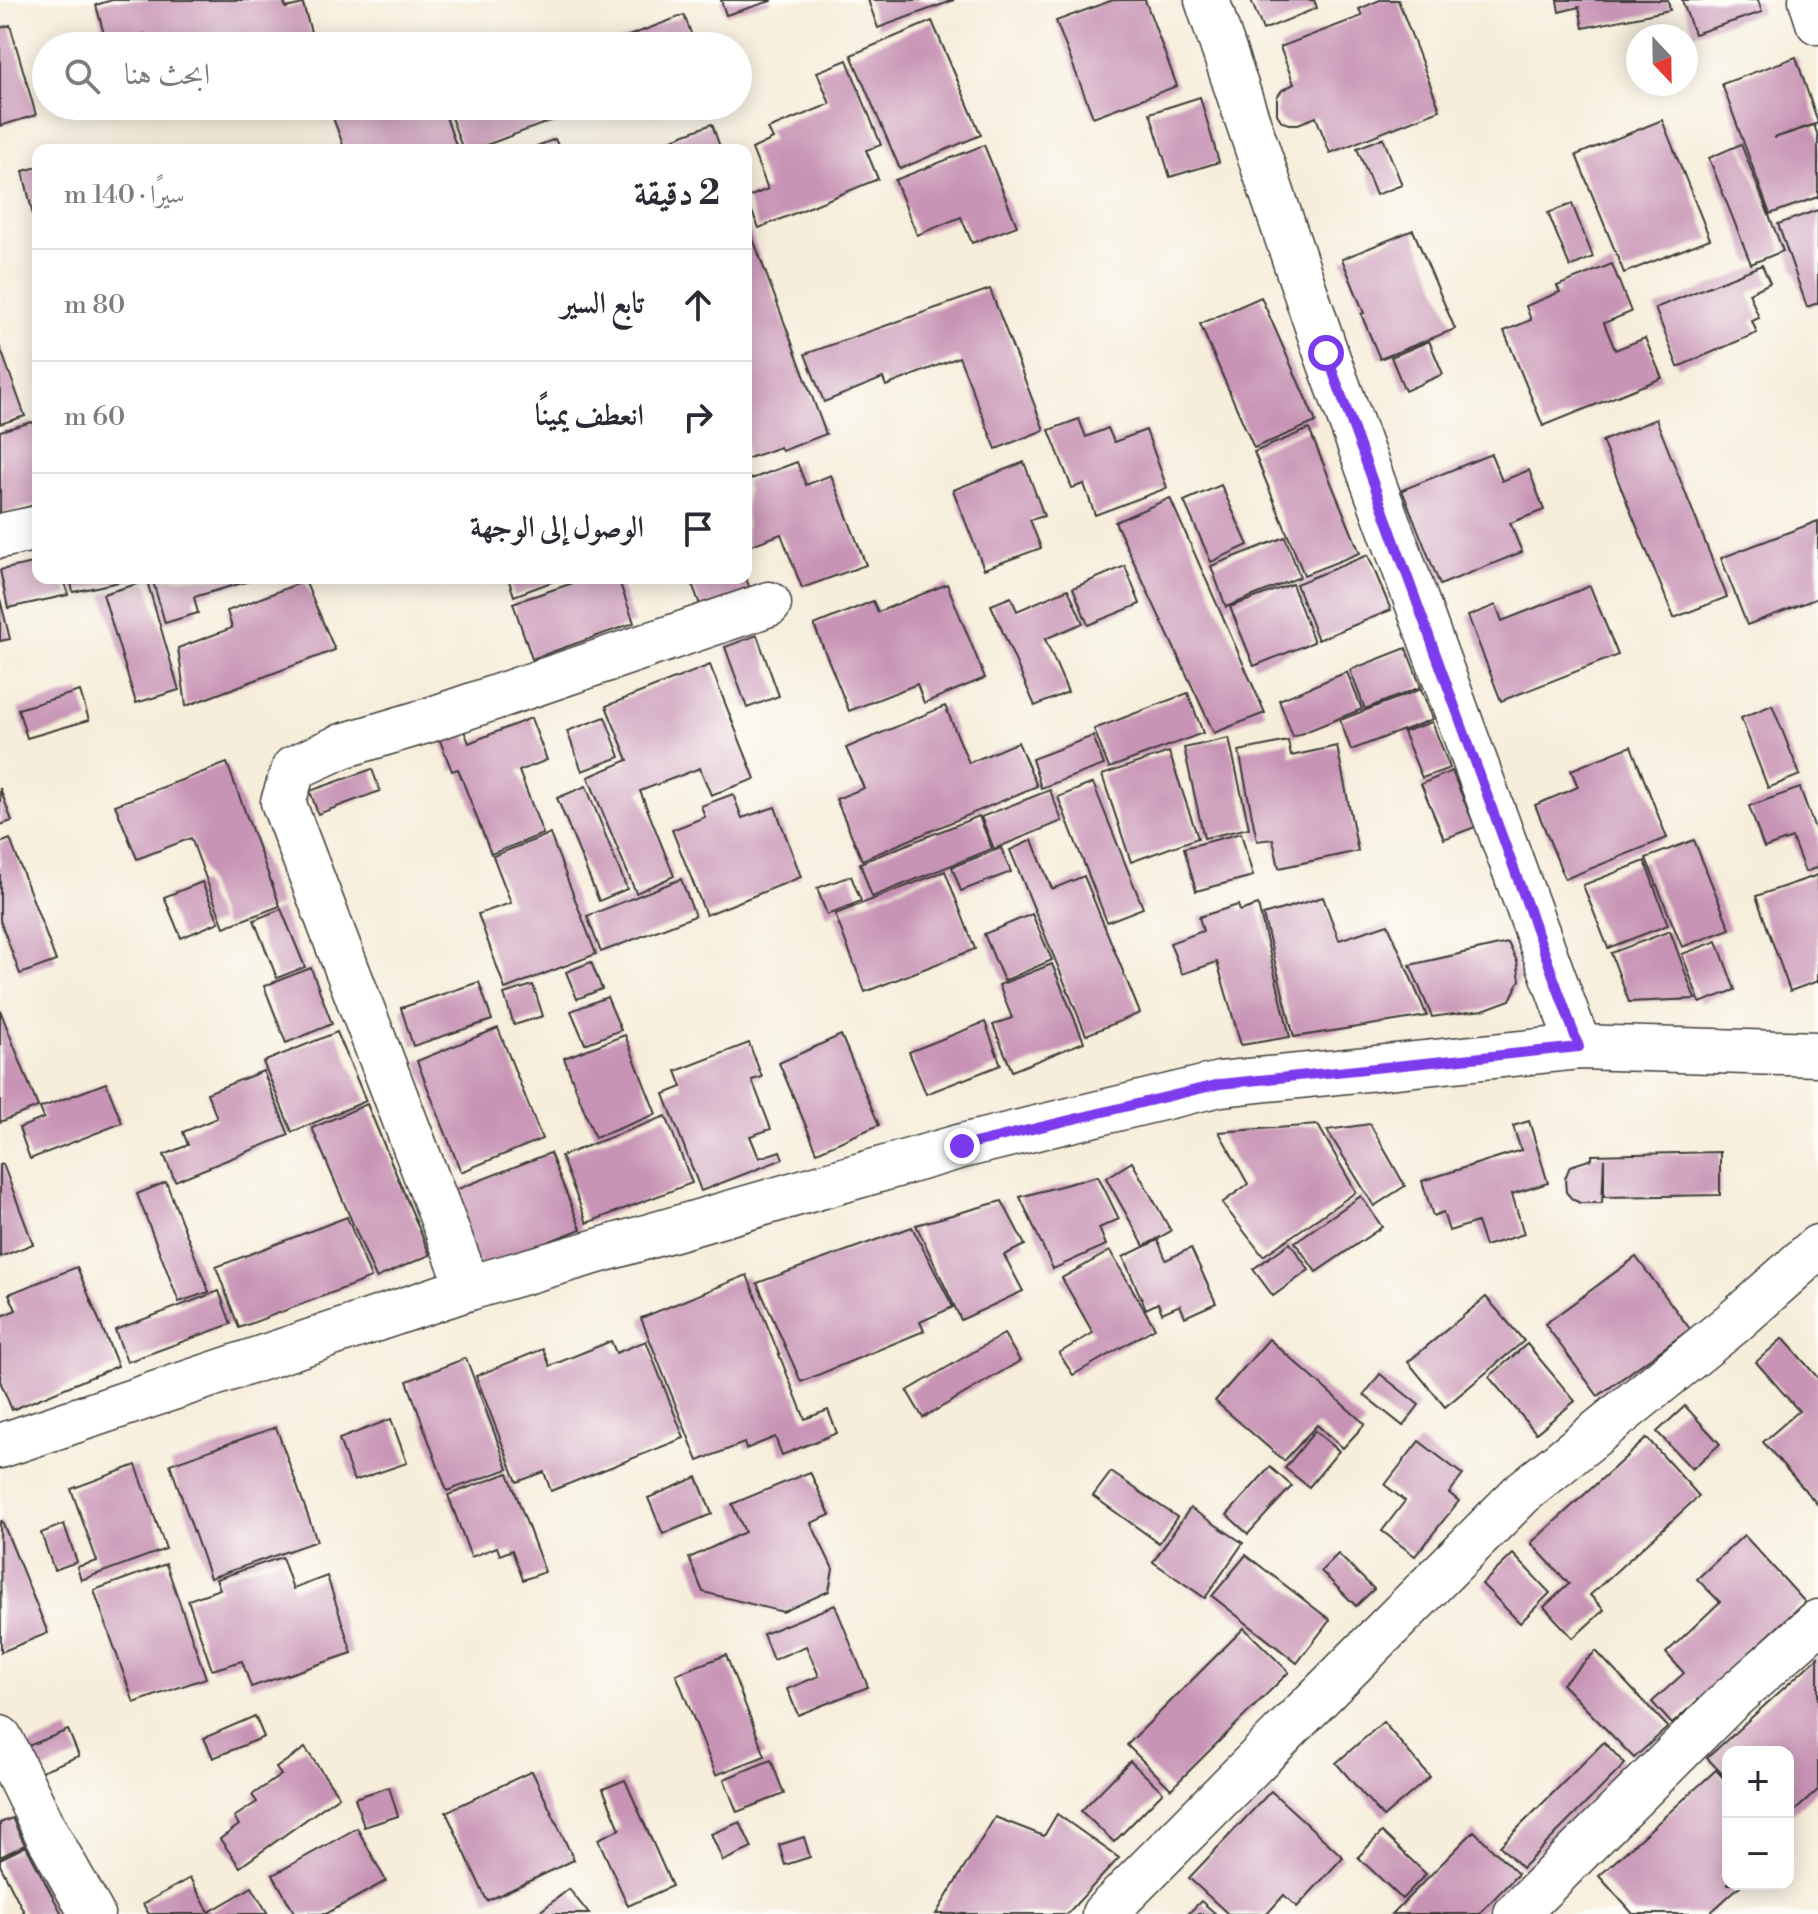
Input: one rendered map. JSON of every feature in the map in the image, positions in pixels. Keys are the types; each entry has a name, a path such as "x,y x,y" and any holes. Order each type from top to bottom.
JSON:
{"street":[{"path":"1207,0 1326,353 1579,1047"},
{"path":"1811,0 1818,22"},
{"path":"0,536 32,529"},
{"path":"469,1288 283,802 294,768 342,746 426,721 769,604"},
{"path":"0,1446 469,1288 962,1146 1220,1084 1579,1047 1818,1054"},
{"path":"1104,1914 1522,1493 1733,1323 1818,1247"},
{"path":"1516,1914 1730,1700 1818,1622"},
{"path":"0,1738 47,1834 92,1914"}],"building":[{"path":"112,0 283,0 286,8 303,4 311,32 103,32 96,5"},
{"path":"721,0 771,0 771,1 726,15"},
{"path":"868,0 954,0 878,28"},
{"path":"1113,0 1145,0 1177,86 1093,117 1056,21"},
{"path":"1251,0 1314,0 1317,8 1263,30"},
{"path":"1380,0 1398,0 1440,110 1330,153 1316,117 1290,124 1282,122 1277,114 1277,97 1282,90 1294,84 1280,47 1362,16 1359,9"},
{"path":"1557,0 1668,0 1670,10 1583,28 1579,7 1559,12"},
{"path":"1682,0 1758,0 1762,12 1698,33 1698,24 1690,24"},
{"path":"684,15 691,32 639,32"},
{"path":"932,21 981,135 900,169 851,55"},
{"path":"10,25 32,101 32,116 0,126 0,28"},
{"path":"1796,57 1818,123 1774,138 1814,125 1818,136 1818,197 1770,214 1722,84"},
{"path":"847,60 881,145 866,150 878,179 759,228 752,212 752,196 768,189 752,149 773,139 768,129 830,104 817,72"},
{"path":"1200,97 1219,162 1170,177 1150,113"},
{"path":"334,120 447,120 456,144 343,144"},
{"path":"452,120 553,120 489,144 461,144"},
{"path":"1662,120 1710,239 1624,273 1576,155"},
{"path":"712,124 719,144 659,144"},
{"path":"1383,138 1402,185 1376,195 1357,148"},
{"path":"1741,144 1783,251 1751,264 1709,158"},
{"path":"984,145 1017,226 972,243 961,217 917,235 895,180"},
{"path":"32,169 32,211 23,171"},
{"path":"1572,204 1593,257 1570,267 1548,213"},
{"path":"1818,210 1818,303 1807,307 1778,224"},
{"path":"1413,230 1455,329 1380,359 1342,259"},
{"path":"752,236 826,434 782,451 780,447 752,457"},
{"path":"1612,264 1631,312 1604,323 1615,350 1645,338 1662,378 1543,426 1504,331 1531,320 1526,306 1560,292 1557,286"},
{"path":"1762,265 1770,283 1749,293 1759,318 1752,321 1757,333 1678,367 1655,308"},
{"path":"990,289 1044,430 996,449 959,357 886,386 883,378 824,402 805,354"},
{"path":"1261,297 1316,422 1254,448 1200,324"},
{"path":"1429,341 1443,374 1405,391 1391,357"},
{"path":"0,347 25,416 0,424"},
{"path":"1079,419 1086,437 1108,428 1114,442 1146,430 1167,488 1095,515 1084,484 1072,488 1049,430"},
{"path":"1656,419 1727,597 1674,618 1602,441"},
{"path":"32,422 32,506 0,515 0,431"},
{"path":"1309,429 1360,553 1304,575 1254,452"},
{"path":"1491,454 1502,481 1529,470 1544,510 1510,523 1522,552 1440,585 1402,490"},
{"path":"797,462 806,485 831,475 866,565 802,588 781,534 752,545 752,479"},
{"path":"1024,462 1044,516 1030,520 1041,548 984,569 953,490"},
{"path":"1221,485 1248,545 1211,562 1184,501"},
{"path":"1170,498 1265,713 1214,733 1115,522"},
{"path":"1818,521 1818,598 1747,625 1721,558"},
{"path":"1285,537 1300,577 1226,607 1211,566"},
{"path":"1368,555 1391,610 1318,640 1296,584"},
{"path":"32,563 32,584 65,584 68,595 8,608 0,570"},
{"path":"1125,566 1140,604 1088,625 1073,588"},
{"path":"71,584 110,584 73,592"},
{"path":"148,584 179,690 136,703 103,594"},
{"path":"154,584 239,584 194,597 198,613 165,623"},
{"path":"297,584 306,584 335,650 186,706 178,648 232,628 227,611"},
{"path":"510,584 546,584 514,596"},
{"path":"570,584 620,584 634,623 532,659 513,603"},
{"path":"692,584 748,584 752,595 703,613"},
{"path":"947,584 985,678 924,703 917,684 849,711 814,625 873,601 878,612"},
{"path":"1292,584 1314,642 1254,666 1230,607"},
{"path":"1590,586 1618,655 1501,701 1468,616 1496,605 1502,621"},
{"path":"1068,589 1083,623 1045,639 1068,692 1035,706 991,605 1011,597 1017,611"},
{"path":"0,599 10,639 0,641"},
{"path":"757,635 779,696 747,708 725,647"},
{"path":"1406,648 1421,687 1365,709 1350,670"},
{"path":"710,665 755,779 711,795 700,768 640,791 674,876 636,893 588,777 628,760 606,706"},
{"path":"1347,672 1362,709 1293,737 1279,700"},
{"path":"1421,689 1433,719 1351,750 1340,720"},
{"path":"80,691 89,720 27,738 18,709"},
{"path":"1188,693 1203,733 1109,768 1094,729"},
{"path":"1772,705 1800,775 1768,788 1741,718"},
{"path":"945,706 969,763 1018,742 1037,786 862,860 836,799 864,788 846,748"},
{"path":"605,717 620,757 582,771 567,731"},
{"path":"531,718 547,760 519,771 543,834 491,854 458,769 452,771 439,738 463,728 469,743"},
{"path":"1432,722 1450,768 1422,778 1403,732"},
{"path":"1093,736 1104,765 1041,788 1032,759"},
{"path":"1229,738 1249,828 1204,838 1184,748"},
{"path":"1288,741 1291,756 1337,746 1358,851 1279,868 1273,839 1257,841 1239,751"},
{"path":"1631,746 1667,838 1565,879 1535,805 1578,787 1571,770"},
{"path":"1169,752 1198,838 1131,862 1102,775"},
{"path":"227,763 280,906 224,927 191,838 137,859 115,805"},
{"path":"372,769 380,791 318,814 310,791"},
{"path":"1452,771 1475,827 1444,839 1421,784"},
{"path":"1093,783 1143,908 1107,922 1058,797"},
{"path":"586,786 627,889 599,901 557,798"},
{"path":"0,788 12,821 0,825"},
{"path":"1800,788 1818,837 1818,867 1805,872 1792,838 1764,848 1749,806"},
{"path":"1050,790 1062,821 994,849 981,817"},
{"path":"733,794 742,818 775,807 801,877 706,915 672,830 705,817 701,806"},
{"path":"979,816 992,849 872,897 860,863"},
{"path":"1241,833 1253,876 1196,891 1184,848"},
{"path":"550,834 596,954 505,989 478,914 511,903 493,856"},
{"path":"10,839 56,961 20,974 0,920 0,843"},
{"path":"1032,840 1052,889 1084,876 1140,1013 1086,1035 1010,850"},
{"path":"1694,840 1730,929 1682,947 1646,858"},
{"path":"1001,848 1011,872 961,891 952,867"},
{"path":"1645,861 1668,925 1608,948 1583,885"},
{"path":"945,871 975,949 865,992 835,914"},
{"path":"1818,875 1818,981 1790,991 1756,896"},
{"path":"851,876 861,901 827,915 817,888"},
{"path":"681,879 695,916 601,952 587,916"},
{"path":"202,882 219,922 181,938 164,897"},
{"path":"1323,897 1339,940 1388,924 1427,1016 1294,1037 1263,915"},
{"path":"1238,905 1240,911 1258,905 1290,1037 1241,1045 1217,962 1182,974 1170,943 1203,931 1199,917"},
{"path":"281,909 305,967 277,978 254,920"},
{"path":"1032,914 1052,960 1004,981 984,934"},
{"path":"1670,931 1695,999 1629,1002 1611,953"},
{"path":"1717,941 1735,990 1700,1003 1682,954"},
{"path":"1508,943 1517,961 1520,980 1510,1000 1483,1010 1432,1017 1410,965"},
{"path":"591,962 602,989 577,999 566,972"},
{"path":"1052,964 1084,1042 1012,1071 993,1025 1012,1018 999,985"},
{"path":"311,968 332,1024 286,1043 264,986"},
{"path":"479,982 492,1020 413,1046 401,1008"},
{"path":"533,985 543,1016 514,1025 504,994"},
{"path":"607,997 621,1030 585,1044 571,1011"},
{"path":"0,1010 38,1107 0,1122"},
{"path":"985,1022 1001,1065 926,1094 909,1052"},
{"path":"498,1028 542,1139 461,1172 417,1061"},
{"path":"337,1032 366,1101 292,1132 263,1062"},
{"path":"625,1035 656,1114 595,1138 564,1058"},
{"path":"841,1035 879,1125 817,1152 779,1063"},
{"path":"749,1043 762,1077 752,1080 771,1129 750,1136 759,1158 780,1151 783,1159 701,1191 664,1094 682,1087 676,1071"},
{"path":"263,1071 289,1135 175,1181 164,1155 188,1145 183,1132 217,1118 207,1093"},
{"path":"106,1083 122,1123 30,1159 19,1128 44,1118 40,1108"},
{"path":"367,1104 430,1255 376,1278 312,1128"},
{"path":"666,1116 692,1183 587,1223 561,1156"},
{"path":"1529,1121 1548,1183 1512,1194 1524,1234 1485,1246 1477,1222 1449,1231 1443,1212 1433,1216 1422,1181 1521,1150 1513,1126"},
{"path":"1370,1124 1405,1186 1374,1206 1327,1130"},
{"path":"1318,1125 1356,1192 1263,1256 1222,1203 1248,1184 1219,1132"},
{"path":"1720,1152 1720,1195 1604,1197 1604,1159 1602,1203 1580,1203 1566,1192 1565,1179 1570,1166 1592,1159 1592,1155"},
{"path":"550,1153 581,1229 481,1268 450,1192"},
{"path":"1132,1162 1171,1231 1144,1246 1106,1178"},
{"path":"3,1164 33,1244 0,1257 0,1165"},
{"path":"1098,1176 1119,1219 1099,1228 1106,1245 1053,1269 1020,1197"},
{"path":"166,1182 209,1292 179,1302 137,1194"},
{"path":"1361,1196 1382,1227 1316,1272 1295,1242"},
{"path":"1002,1201 1025,1245 1004,1255 1023,1291 961,1320 916,1225"},
{"path":"347,1217 371,1278 239,1328 216,1267"},
{"path":"912,1227 953,1307 920,1322 924,1331 801,1382 757,1283"},
{"path":"1158,1240 1166,1260 1191,1248 1216,1303 1185,1317 1180,1305 1162,1313 1158,1303 1146,1309 1123,1257"},
{"path":"1290,1243 1309,1270 1273,1296 1253,1269"},
{"path":"1110,1251 1155,1328 1073,1375 1059,1353 1093,1333 1062,1278"},
{"path":"1636,1257 1690,1329 1598,1396 1545,1324"},
{"path":"77,1267 118,1366 12,1410 0,1381 0,1317 16,1310 9,1294"},
{"path":"747,1275 805,1419 828,1410 837,1433 782,1455 775,1437 746,1449 744,1443 698,1461 641,1318"},
{"path":"219,1291 231,1324 127,1362 115,1330"},
{"path":"1486,1297 1524,1341 1445,1407 1408,1362"},
{"path":"1004,1334 1020,1361 923,1418 907,1391"},
{"path":"1783,1338 1818,1378 1818,1505 1763,1442 1799,1411 1756,1362"},
{"path":"1269,1339 1365,1424 1343,1448 1317,1425 1284,1461 1215,1401"},
{"path":"611,1341 616,1353 646,1341 684,1438 551,1491 544,1472 517,1482 476,1376 543,1349 550,1366"},
{"path":"1527,1344 1575,1401 1536,1433 1489,1377"},
{"path":"466,1358 508,1469 447,1491 407,1381"},
{"path":"1380,1374 1419,1405 1403,1426 1364,1395"},
{"path":"1685,1406 1720,1444 1692,1469 1657,1432"},
{"path":"391,1419 407,1463 354,1481 339,1439"},
{"path":"276,1427 317,1541 210,1578 170,1464"},
{"path":"1315,1431 1339,1451 1309,1487 1285,1468"},
{"path":"1647,1438 1699,1496 1590,1595 1604,1610 1573,1638 1544,1607 1569,1584 1531,1543"},
{"path":"1419,1441 1463,1475 1449,1493 1459,1501 1415,1556 1382,1531 1405,1501 1385,1485"},
{"path":"136,1465 166,1549 81,1580 77,1567 97,1561 71,1489"},
{"path":"1270,1467 1292,1486 1248,1534 1227,1515"},
{"path":"810,1472 830,1515 811,1523 833,1569 829,1591 783,1612 703,1592 689,1558 745,1532 732,1504"},
{"path":"1111,1472 1177,1517 1159,1543 1093,1496"},
{"path":"508,1473 545,1572 523,1580 512,1550 500,1555 497,1547 471,1557 448,1495"},
{"path":"697,1477 712,1514 663,1534 648,1498"},
{"path":"1190,1508 1243,1543 1205,1598 1153,1562"},
{"path":"0,1522 48,1633 1,1652"},
{"path":"64,1524 77,1562 54,1570 41,1533"},
{"path":"1744,1535 1805,1602 1672,1724 1652,1702 1684,1673 1666,1653 1720,1602 1697,1579"},
{"path":"1338,1554 1374,1589 1356,1606 1321,1571"},
{"path":"1513,1554 1550,1593 1520,1623 1482,1584"},
{"path":"1246,1555 1330,1620 1297,1663 1212,1596"},
{"path":"282,1557 293,1589 327,1576 352,1653 251,1687 242,1661 212,1670 188,1600 220,1589 216,1579"},
{"path":"166,1564 206,1678 134,1703 94,1590"},
{"path":"835,1605 868,1687 798,1715 787,1689 819,1676 806,1646 773,1660 763,1634"},
{"path":"1244,1628 1289,1672 1171,1789 1127,1745"},
{"path":"1596,1651 1668,1727 1634,1758 1562,1684"},
{"path":"726,1655 765,1756 716,1775 676,1674"},
{"path":"1818,1657 1818,1790 1794,1812 1794,1746 1722,1746 1722,1774 1707,1758"},
{"path":"255,1716 264,1737 213,1758 204,1738"},
{"path":"1383,1722 1430,1777 1383,1817 1336,1763"},
{"path":"68,1730 79,1756 39,1772 28,1746"},
{"path":"1604,1742 1625,1764 1522,1868 1500,1846"},
{"path":"305,1748 339,1796 240,1867 220,1839 239,1825 234,1817 257,1802 252,1795 281,1775 276,1768"},
{"path":"771,1760 784,1794 737,1812 724,1779"},
{"path":"1130,1761 1163,1792 1114,1842 1081,1811"},
{"path":"1716,1770 1722,1776 1722,1890 1735,1890 1709,1914 1633,1914 1599,1876"},
{"path":"532,1771 574,1860 487,1901 446,1812"},
{"path":"625,1780 672,1886 628,1906 598,1839 620,1829 603,1789"},
{"path":"389,1787 398,1816 364,1827 355,1798"},
{"path":"1271,1791 1343,1857 1297,1907 1284,1895 1267,1914 1228,1914 1189,1878"},
{"path":"1057,1814 1119,1858 1067,1914 936,1914 995,1817 1044,1836"},
{"path":"12,1818 25,1845 0,1857 0,1823"},
{"path":"740,1822 752,1848 723,1861 711,1834"},
{"path":"357,1828 386,1881 326,1914 295,1914 273,1875"},
{"path":"1474,1831 1518,1874 1479,1914 1392,1914"},
{"path":"1382,1832 1426,1874 1402,1899 1358,1857"},
{"path":"804,1837 810,1857 785,1865 779,1845"},
{"path":"26,1846 62,1914 25,1914 0,1865 0,1859"},
{"path":"190,1878 209,1912 252,1887 268,1914 149,1914 143,1904"},
{"path":"569,1889 589,1914 537,1914"},
{"path":"1201,1901 1216,1914 1188,1914"}],"route":[{"path":"962,1146 1220,1084 1579,1047 1326,353"}]}
